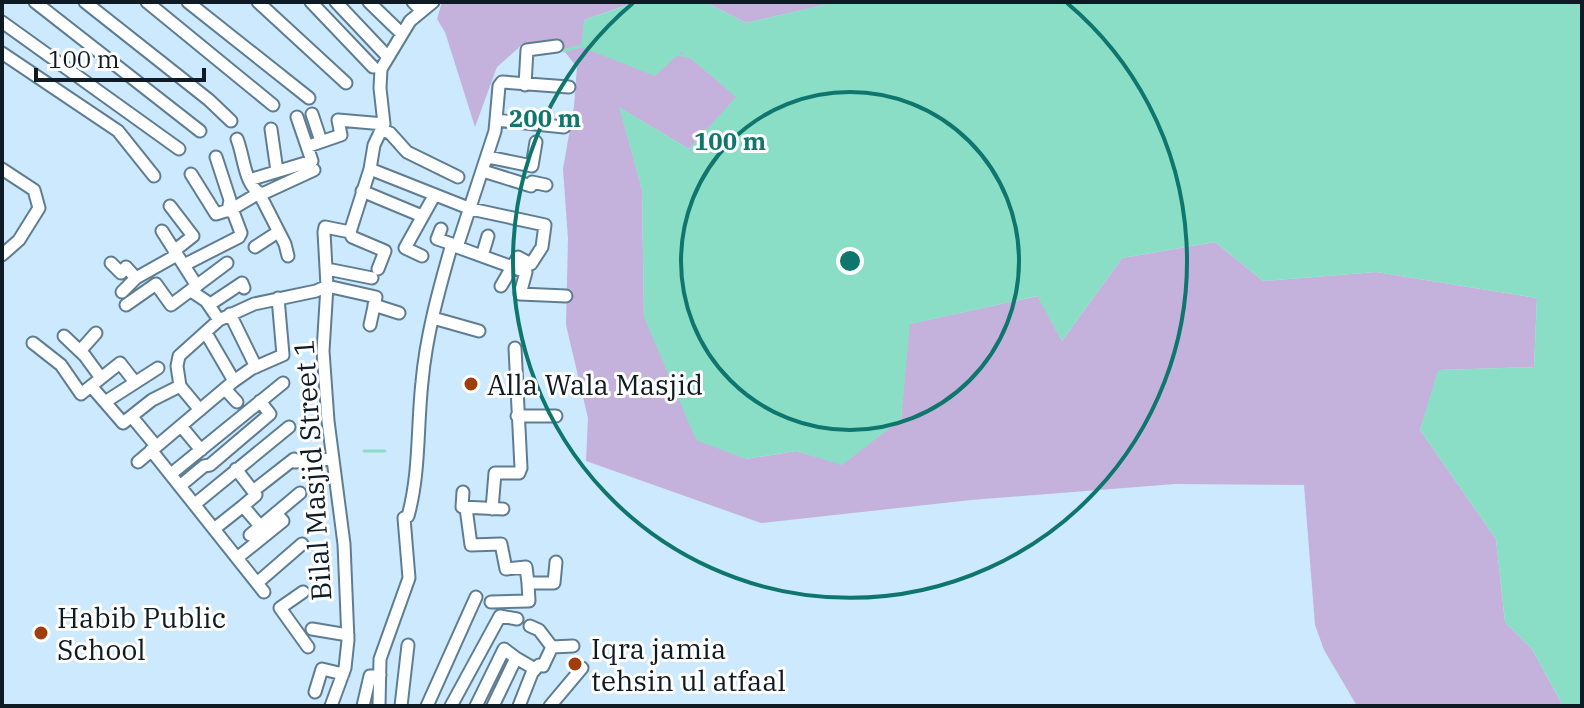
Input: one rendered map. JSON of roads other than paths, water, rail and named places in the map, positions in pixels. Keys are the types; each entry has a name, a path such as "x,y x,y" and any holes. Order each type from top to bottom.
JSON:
{"street":[{"path":"35,2 200,131"},
{"path":"85,2 231,121"},
{"path":"147,2 273,105"},
{"path":"188,2 309,98"},
{"path":"258,2 346,83"},
{"path":"311,2 377,69 383,125 374,145 370,169 350,232 352,237 385,251 375,273 327,269"},
{"path":"336,2 388,57"},
{"path":"369,2 402,34"},
{"path":"377,69 388,57 418,6 433,2"},
{"path":"2,22 179,149"},
{"path":"525,85 527,50 557,46"},
{"path":"2,53 118,131 154,176"},
{"path":"379,706 380,659 409,578 404,518 408,516 414,493 422,379 433,318 454,245 471,209 488,157 496,120 497,97 502,82 569,87"},
{"path":"249,180 312,161 315,144 312,114"},
{"path":"297,117 315,144"},
{"path":"315,144 341,135 338,120 383,125 407,152 458,177"},
{"path":"496,120 564,127"},
{"path":"271,129 277,171"},
{"path":"237,139 249,180 259,193 288,256"},
{"path":"488,157 532,166 536,142"},
{"path":"122,292 136,278 178,257 239,237 241,233 230,210 230,200 216,157"},
{"path":"2,169 34,190 39,208 19,240 2,255"},
{"path":"370,169 471,209 545,225 542,247 531,264 518,257 501,286"},
{"path":"191,174 216,214 314,170"},
{"path":"483,171 531,186 532,182 546,185"},
{"path":"362,191 422,216"},
{"path":"422,256 405,248 434,196"},
{"path":"170,206 193,236 178,257"},
{"name":"Bilal Masjid Street 1","path":"331,706 343,674 348,635 344,544 332,459 323,351 327,286 325,227 350,232"},
{"path":"441,229 437,239 526,272 520,294 566,296"},
{"path":"162,231 194,288 224,317 256,367"},
{"path":"255,247 278,232"},
{"path":"482,256 488,236"},
{"path":"111,263 121,273 126,267 136,278"},
{"path":"126,305 156,284 171,305 227,263"},
{"path":"209,305 242,283 244,288"},
{"path":"200,410 180,386 179,356 224,317 278,298 327,286 376,297 370,325"},
{"path":"138,462 229,385 256,367 283,355 278,298"},
{"path":"374,305 399,313"},
{"path":"433,318 479,331"},
{"path":"80,351 96,333"},
{"path":"206,333 237,402"},
{"path":"64,336 80,351 105,402 123,423 152,400 180,386"},
{"path":"33,343 61,365 81,394 120,363 134,381"},
{"path":"463,492 462,507 498,509 495,473 515,474 521,468 515,348"},
{"path":"105,402 158,368"},
{"path":"171,474 283,383"},
{"path":"180,486 270,414 260,401"},
{"path":"517,416 556,416"},
{"path":"132,417 180,486 261,587 302,544"},
{"path":"181,426 201,450"},
{"path":"195,504 289,427"},
{"path":"253,491 294,461 332,459"},
{"path":"214,529 256,495 236,469"},
{"path":"250,535 300,493"},
{"path":"243,506 260,526"},
{"path":"466,508 471,545 501,544 506,569 526,567 529,601 491,602"},
{"path":"237,558 283,521 276,513"},
{"path":"528,583 554,583 556,562"},
{"path":"303,592 280,608 308,647"},
{"path":"427,706 476,597"},
{"path":"451,706 500,616 517,619"},
{"path":"530,626 539,630 552,647"},
{"path":"312,629 348,635"},
{"path":"401,706 408,645"},
{"path":"552,647 573,646"},
{"path":"519,706 535,669 543,666 552,647"},
{"path":"476,706 504,649 535,669"},
{"path":"493,706 516,658"},
{"path":"550,706 582,668"},
{"path":"315,692 322,669 343,674"},
{"path":"363,706 370,676 380,675"}],"waterway":[{"path":"564,51 582,46"},
{"path":"676,54 692,57"},
{"path":"364,451 385,451"}],"place":[{"name":"Alla Wala Masjid","path":"471,384"},
{"name":"Habib Public School","path":"41,633"},
{"name":"Iqra jamia tehsin ul atfaal","path":"575,664"}]}
